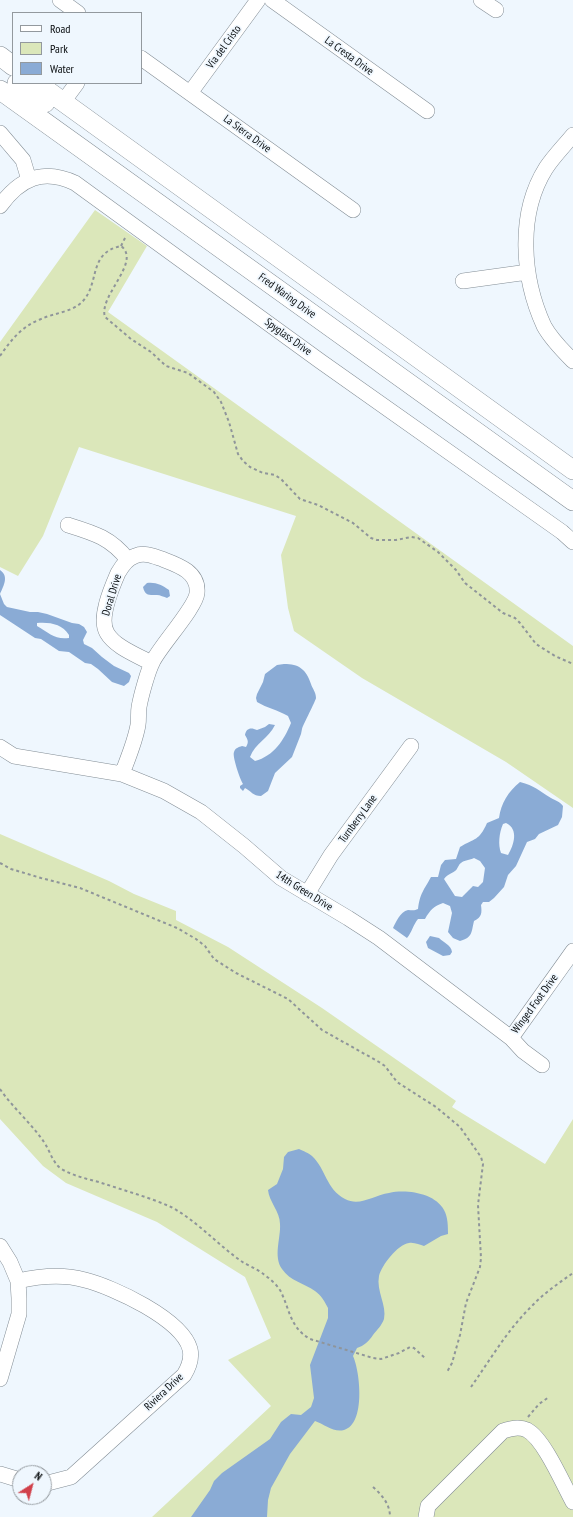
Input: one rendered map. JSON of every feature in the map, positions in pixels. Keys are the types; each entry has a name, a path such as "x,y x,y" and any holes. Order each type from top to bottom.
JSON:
{"main road":[{"path":"0,56 12,65"},
{"path":"0,71 12,79"},
{"path":"18,84 48,105 57,106 63,102"},
{"path":"38,84 573,470"},
{"name":"Fred Waring Drive","path":"0,90 573,501"},
{"path":"512,458 573,486"}],"street":[{"path":"60,0 77,12"},
{"name":"Via del Cristo","path":"190,93 258,0"},
{"name":"La Cresta Drive","path":"272,0 427,112"},
{"path":"481,0 496,10"},
{"name":"La Sierra Drive","path":"142,59 353,210"},
{"path":"63,102 76,84"},
{"path":"0,132 23,160 29,180"},
{"path":"573,135 546,169 536,189 529,211 525,233 528,272 545,327 556,343 573,361"},
{"name":"Spyglass Drive","path":"0,206 7,196 20,184 29,180 47,175 57,176 75,183 320,361 562,532 573,542"},
{"path":"463,281 528,272"},
{"path":"68,525 95,533 105,538 120,550 128,560 143,554 151,555 179,565 195,580 197,586 197,598 158,650 151,663 139,706 138,724 135,737 122,774"},
{"name":"Doral Drive","path":"128,560 120,568 115,580 105,610 104,627 107,634 114,641 151,663"},
{"name":"Turnberry Lane","path":"307,894 331,855 411,746"},
{"name":"14th Green Drive","path":"0,747 14,756 122,774 164,791 201,812 281,878 379,938 511,1038 523,1051 542,1065"},
{"name":"Winged Foot Drive","path":"511,1038 573,951"},
{"path":"0,1246 10,1262 18,1281 19,1314 0,1379"},
{"name":"Riviera Drive","path":"18,1281 48,1277 64,1277 84,1280 106,1287 141,1303 167,1321 180,1333 187,1342 190,1350 190,1359 184,1375 71,1478 52,1482"},
{"path":"426,1517 428,1506 503,1431 515,1428 527,1430 538,1440 573,1502"},
{"path":"0,1474 12,1478"}],"path":[{"path":"0,356 14,337 29,324 48,316 72,309 82,302 89,292 95,270 102,255 108,250 121,246 125,249 127,256 120,278 105,306 104,312 106,317 132,339 151,352 166,366 188,373 214,392 221,402 229,422 238,454 250,468 281,479 300,499 318,505 353,523 371,538 377,540 396,540 411,537 418,538 438,552 456,570 465,583 503,613 515,618 536,644 555,656 573,664"},
{"path":"0,863 11,869 80,888 177,928 205,946 214,959 236,973 288,999 322,1030 385,1066 397,1082 436,1107 460,1127 481,1158 483,1164 478,1205 481,1258 478,1273 466,1303 455,1354 447,1372"},
{"path":"0,1089 9,1102 20,1112 44,1142 56,1164 82,1178 104,1184 172,1208 195,1223 241,1261 262,1273 276,1285 282,1294 297,1330 310,1339 381,1359 399,1353 410,1347 414,1348 425,1358"},
{"path":"471,1387 507,1336 528,1310 546,1293 573,1273"},
{"path":"527,1420 535,1408 549,1398"},
{"path":"373,1487 382,1494 390,1512 390,1517"}],"green space":[{"path":"95,210 147,246 108,312 573,646 573,808 506,762 362,678 294,631 288,608 281,555 296,516 79,447 43,536 18,576 0,567 0,342"},
{"path":"0,834 109,881 134,894 176,911 176,920 228,947 322,1008 456,1101 452,1107 545,1164 573,1119 573,1517 152,1517 271,1406 228,1360 271,1338 245,1277 157,1222 66,1183 43,1166 0,1119"}],"water":[{"path":"0,570 3,572 5,578 0,594"},
{"path":"147,583 156,583 164,587 169,590 170,596 167,598 148,594 145,592 143,587"},
{"path":"0,594 4,604 7,607 47,614 79,624 84,627 87,632 83,640 84,644 92,648 114,666 129,673 131,676 129,682 124,686 112,682 91,664 85,663 69,652 59,651 41,639 35,638 0,615","holes":["37,623 51,623 63,628 69,635 69,638 56,637 37,626"]},
{"path":"284,664 298,666 304,671 309,679 316,698 292,757 275,773 268,791 261,796 258,796 245,788 243,791 240,788 243,784 235,763 234,752 238,747 246,747 248,744 245,735 246,731 249,729 257,730 269,724 275,725 269,734 255,748 250,757 255,761 262,759 273,751 282,741 291,723 288,716 257,702 256,698 265,674 277,665"},
{"path":"520,782 529,785 559,802 563,806 562,817 558,825 539,834 535,839 527,842 516,866 508,875 504,887 489,902 483,902 481,905 481,914 479,918 474,921 472,932 469,936 460,941 453,938 448,932 452,913 450,906 443,903 432,909 425,919 418,919 407,938 393,928 405,911 418,909 424,889 431,877 438,877 441,865 445,860 456,859 460,847 479,836 487,823 499,818 503,803","holes":["506,823 513,829 514,833 512,847 508,855 501,853 499,846 499,839 503,824","474,858 480,861 485,868 483,882 478,887 473,886 462,897 455,896 444,879 456,870 462,862"]},
{"path":"430,936 439,938 449,946 452,952 450,955 443,956 428,948 426,942"},
{"path":"299,1149 308,1153 317,1161 334,1190 345,1199 356,1202 367,1200 383,1194 396,1192 412,1192 427,1196 440,1204 444,1210 448,1222 448,1234 441,1236 424,1246 409,1243 400,1247 387,1261 381,1272 378,1282 385,1314 381,1325 364,1345 357,1348 353,1356 358,1373 359,1396 356,1418 351,1426 340,1431 329,1428 315,1421 290,1454 271,1488 268,1500 267,1517 191,1517 210,1490 214,1481 222,1473 270,1439 281,1422 291,1414 301,1415 311,1407 314,1398 310,1365 328,1318 328,1308 323,1299 317,1293 311,1288 297,1282 285,1273 279,1264 278,1253 280,1219 270,1199 268,1190 277,1184 283,1169 284,1157 288,1152"}]}
